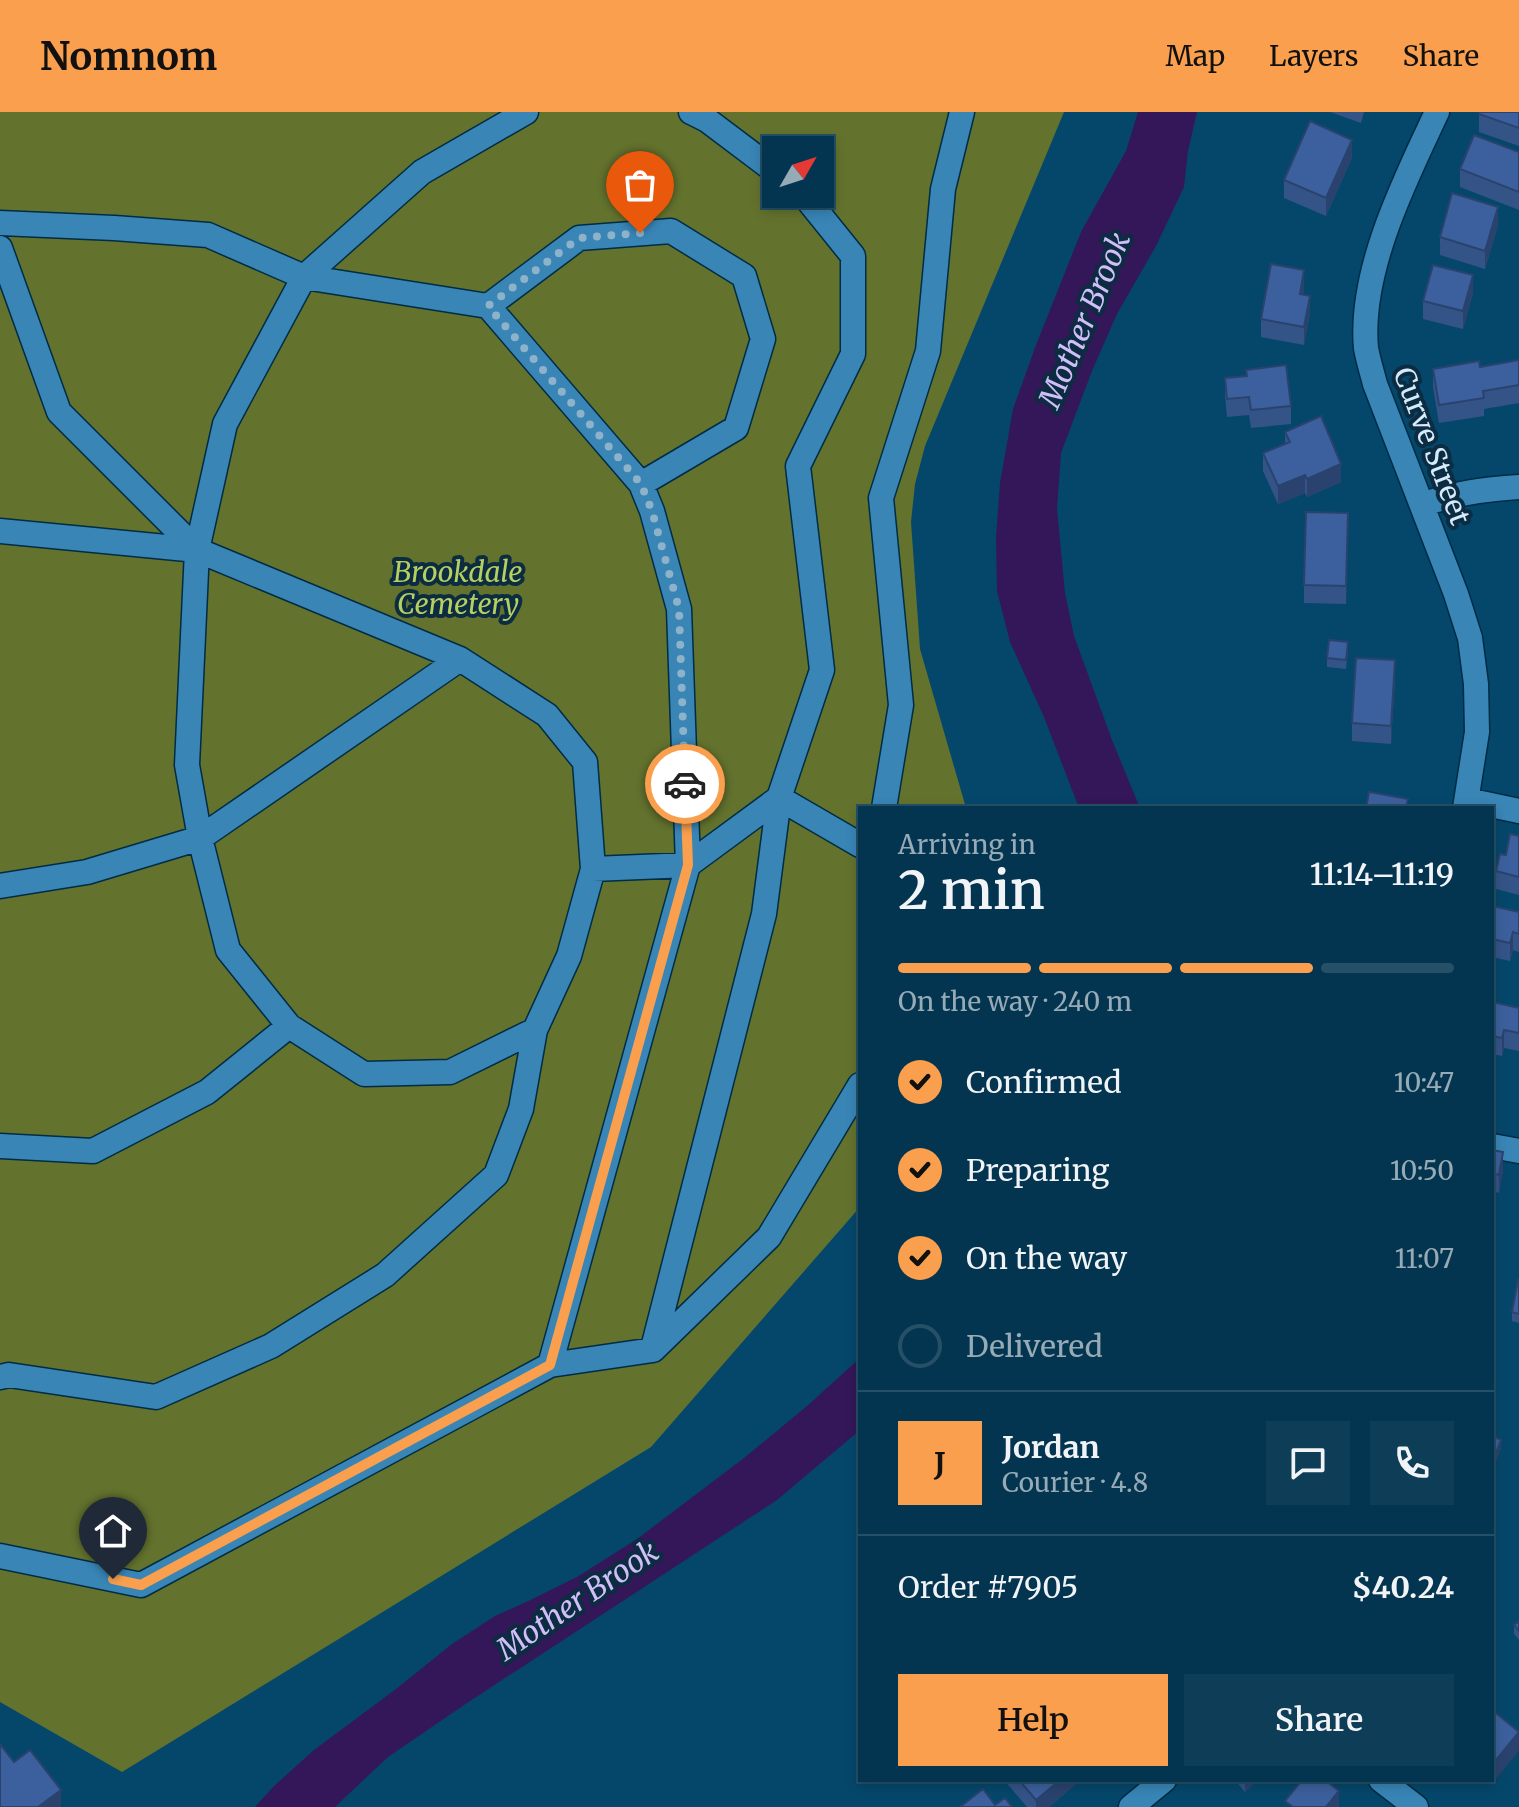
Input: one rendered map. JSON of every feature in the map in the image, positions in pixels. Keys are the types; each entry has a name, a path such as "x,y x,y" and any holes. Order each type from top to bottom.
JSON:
{"street":[{"path":"526,112 422,172 304,277 225,424 197,550 187,765 200,838 228,950 289,1026 364,1074 450,1072 535,1030"},
{"path":"691,112 707,120 762,161"},
{"path":"884,806 901,705 881,498 928,351 943,189 962,112"},
{"name":"Curve Street","path":"1437,112 1388,224 1367,306 1366,348 1375,384 1464,616 1474,662 1477,732 1466,804"},
{"path":"653,1350 764,914 779,798 822,670 798,466 853,354 853,256 814,208"},
{"path":"0,223 208,235 304,277 488,306 641,484 652,511 679,609 688,865 550,1365"},
{"path":"488,306 579,238 671,231 744,276 763,339 736,428 641,484"},
{"path":"0,248 59,412 197,550"},
{"path":"1422,505 1477,490 1519,487"},
{"path":"0,531 197,550 460,659 547,715 585,762 593,869 569,956 535,1030 521,1109 496,1175 385,1275 271,1346 156,1397 3,1372"},
{"path":"0,886 87,872 200,838 460,659"},
{"path":"779,798 858,844"},
{"path":"593,869 688,865 779,798"},
{"path":"1494,808 1519,811"},
{"path":"0,1146 93,1151 207,1092 289,1026"},
{"path":"0,1556 141,1585 550,1365 653,1350 769,1237 858,1088"},
{"path":"1494,1146 1519,1151"},
{"path":"1131,1807 1162,1782"},
{"path":"1384,1782 1416,1807"}],"green space":[{"name":"Brookdale Cemetery","path":"0,112 1064,112 925,446 915,484 911,522 920,649 965,806 858,806 858,1209 651,1447 122,1772 0,1702"}],"water":[{"name":"Mother Brook","path":"1138,112 1197,112 1184,187 1156,246 1117,314 1061,453 1057,509 1065,593 1074,636 1139,806 1078,806 1044,717 1010,642 997,591 996,537 1000,483 1013,409 1081,232 1126,151"},
{"name":"Mother Brook","path":"858,1360 858,1432 777,1500 388,1757 335,1807 255,1807 314,1750 452,1644 495,1616 577,1577 637,1539 807,1406"}],"building":[{"path":"1519,112 1519,128 1479,114"},
{"path":"1310,121 1352,140 1326,198 1284,180"},
{"path":"1474,135 1519,152 1519,192 1460,169"},
{"path":"1452,193 1498,207 1485,251 1440,237"},
{"path":"1271,264 1304,270 1300,294 1310,296 1304,327 1261,319"},
{"path":"1433,265 1473,275 1463,311 1423,301"},
{"path":"1519,360 1519,385 1483,391 1484,398 1439,405 1433,369 1479,361 1480,367"},
{"path":"1286,365 1291,406 1251,410 1249,397 1227,399 1225,378 1247,376 1246,370"},
{"path":"1321,416 1341,464 1307,479 1305,475 1278,486 1263,453 1290,442 1285,432"},
{"path":"1306,512 1348,513 1346,586 1304,585"},
{"path":"1329,640 1348,642 1346,660 1327,658"},
{"path":"1356,658 1395,660 1391,726 1352,723"},
{"path":"1369,792 1408,799 1406,806 1366,806"},
{"path":"1510,834 1519,836 1519,877 1496,871 1500,854 1506,855"},
{"path":"1494,906 1519,912 1519,934 1513,932 1510,943 1494,939"},
{"path":"1494,1002 1519,1008 1519,1033 1504,1030 1502,1038 1494,1036"},
{"path":"1494,1150 1503,1152 1499,1175 1494,1174"},
{"path":"1519,1281 1519,1314 1512,1312"},
{"path":"1494,1437 1501,1440 1494,1458"},
{"path":"1494,1712 1519,1732 1494,1763"},
{"path":"0,1744 14,1762 30,1750 61,1790 38,1807 0,1807"},
{"path":"1021,1782 1058,1782 1036,1800"},
{"path":"1300,1782 1328,1782 1339,1791 1326,1807 1293,1807 1285,1801"},
{"path":"983,1789 995,1805 1005,1798 1012,1807 960,1807"}],"way so far":[{"path":"640,233 579,238 488,306 641,484 652,511 679,609 685,784"}],"route":[{"path":"113,1579 141,1585 550,1365 688,865 685,784"}]}
